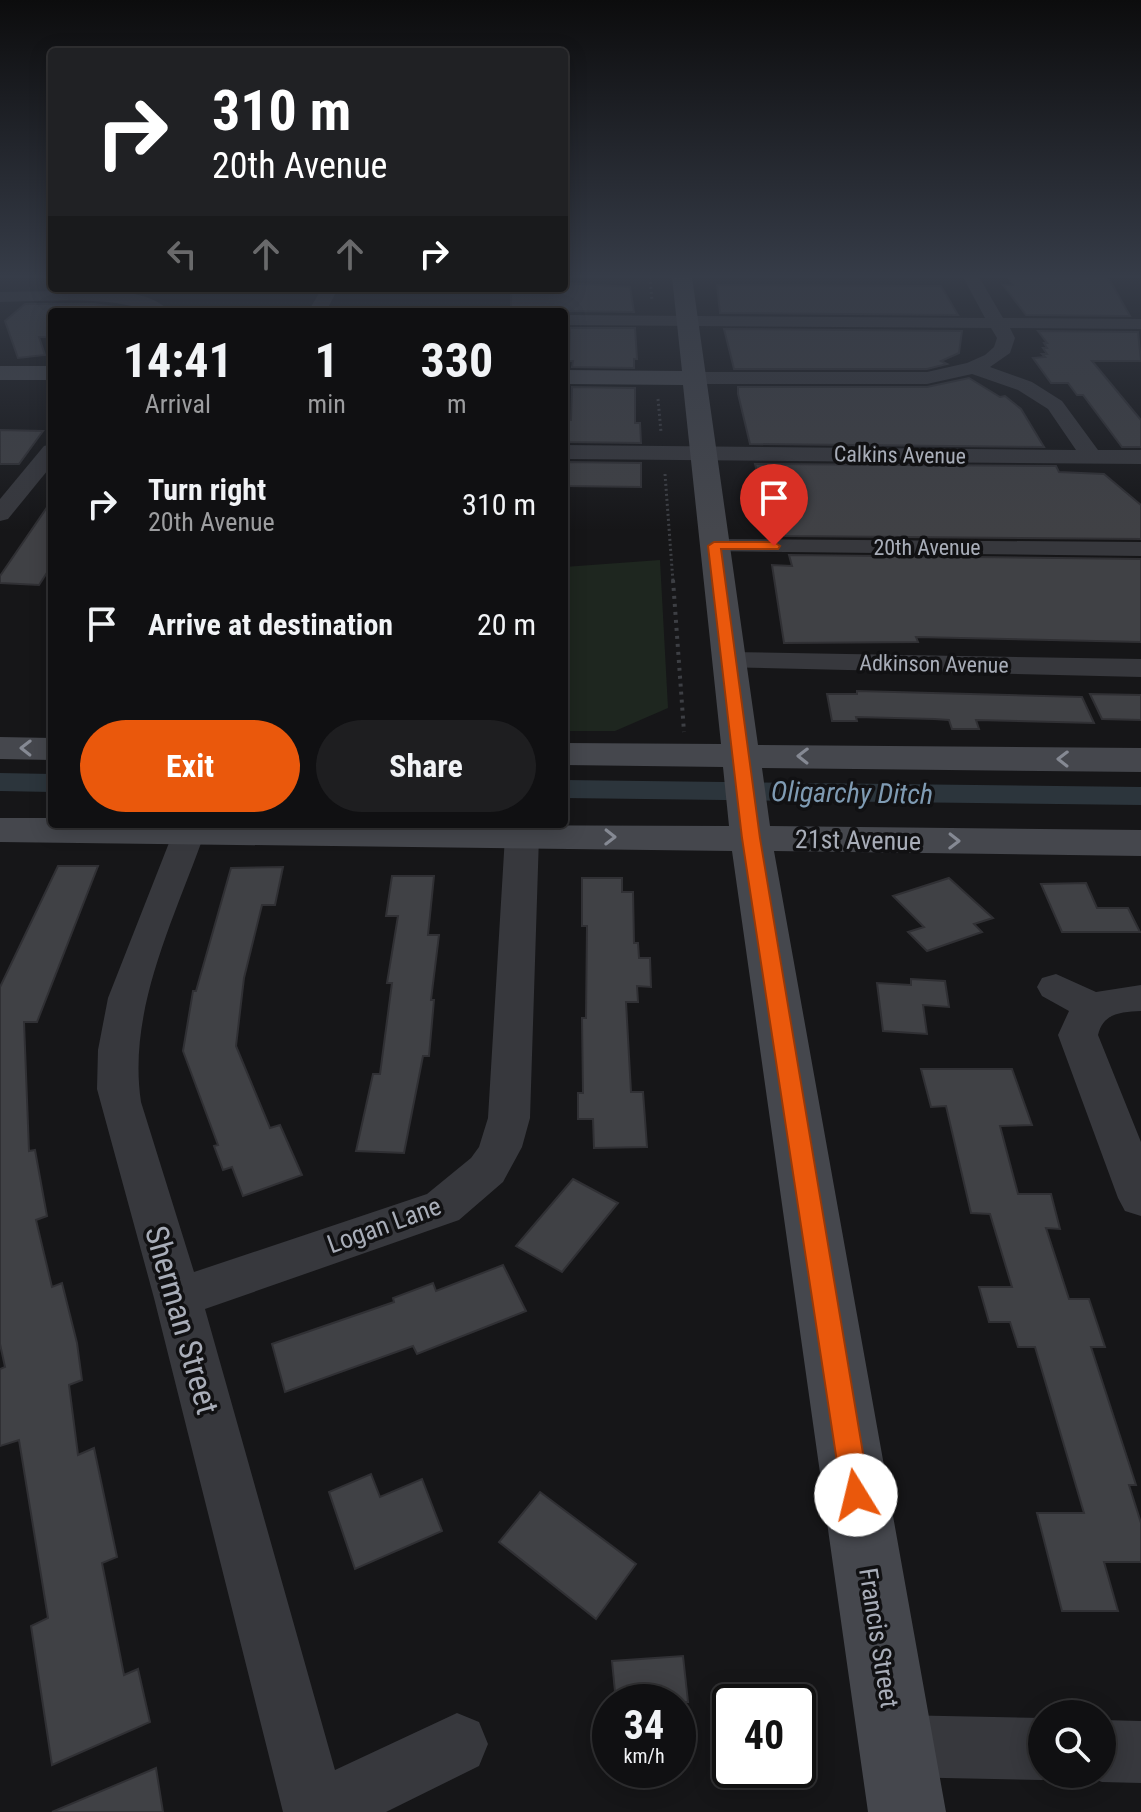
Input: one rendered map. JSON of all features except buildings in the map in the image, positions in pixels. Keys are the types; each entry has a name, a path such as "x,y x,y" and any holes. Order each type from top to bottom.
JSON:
{"street":[{"name":"Francis Street","path":"692,362 745,795 907,1812"},
{"path":"568,377 902,380 973,368 987,362"},
{"path":"973,368 1025,386 1055,405 1091,456"},
{"path":"0,373 48,373"},
{"name":"Calkins Avenue","path":"568,452 1141,457"},
{"path":"0,514 48,456"},
{"path":"0,474 33,474"},
{"name":"20th Avenue","path":"714,546 1141,549"},
{"name":"Adkinson Avenue","path":"728,661 1141,668"},
{"path":"0,748 48,749"},
{"name":"21st Avenue","path":"568,755 745,795 1141,843"},
{"name":"21st Avenue","path":"568,828 745,795 1141,760"},
{"name":"21st Avenue","path":"0,830 522,836 566,828"},
{"name":"Sherman Street","path":"188,832 127,998 116,1053 120,1102 178,1298 316,1812"},
{"name":"Logan Lane","path":"178,1298 443,1207 473,1187 492,1165 505,1141 509,1118 522,836"},
{"path":"1056,987 1093,1007"},
{"path":"1141,998 1118,998 1093,1007 1079,1024 1078,1035 1141,1198"},
{"path":"316,1812 457,1744"},
{"path":"896,1746 1028,1749"},
{"path":"1116,1751 1141,1752"}],"path":[{"path":"656,378 685,743"}],"shaded area":[{"path":"660,560 668,708 615,731 568,731 568,567"}],"waterway":[{"name":"Oligarchy Ditch","path":"0,782 48,783"},
{"name":"Oligarchy Ditch","path":"568,789 1141,796"}],"route":[{"path":"774,546 714,546 751,838 856,1495"}]}
